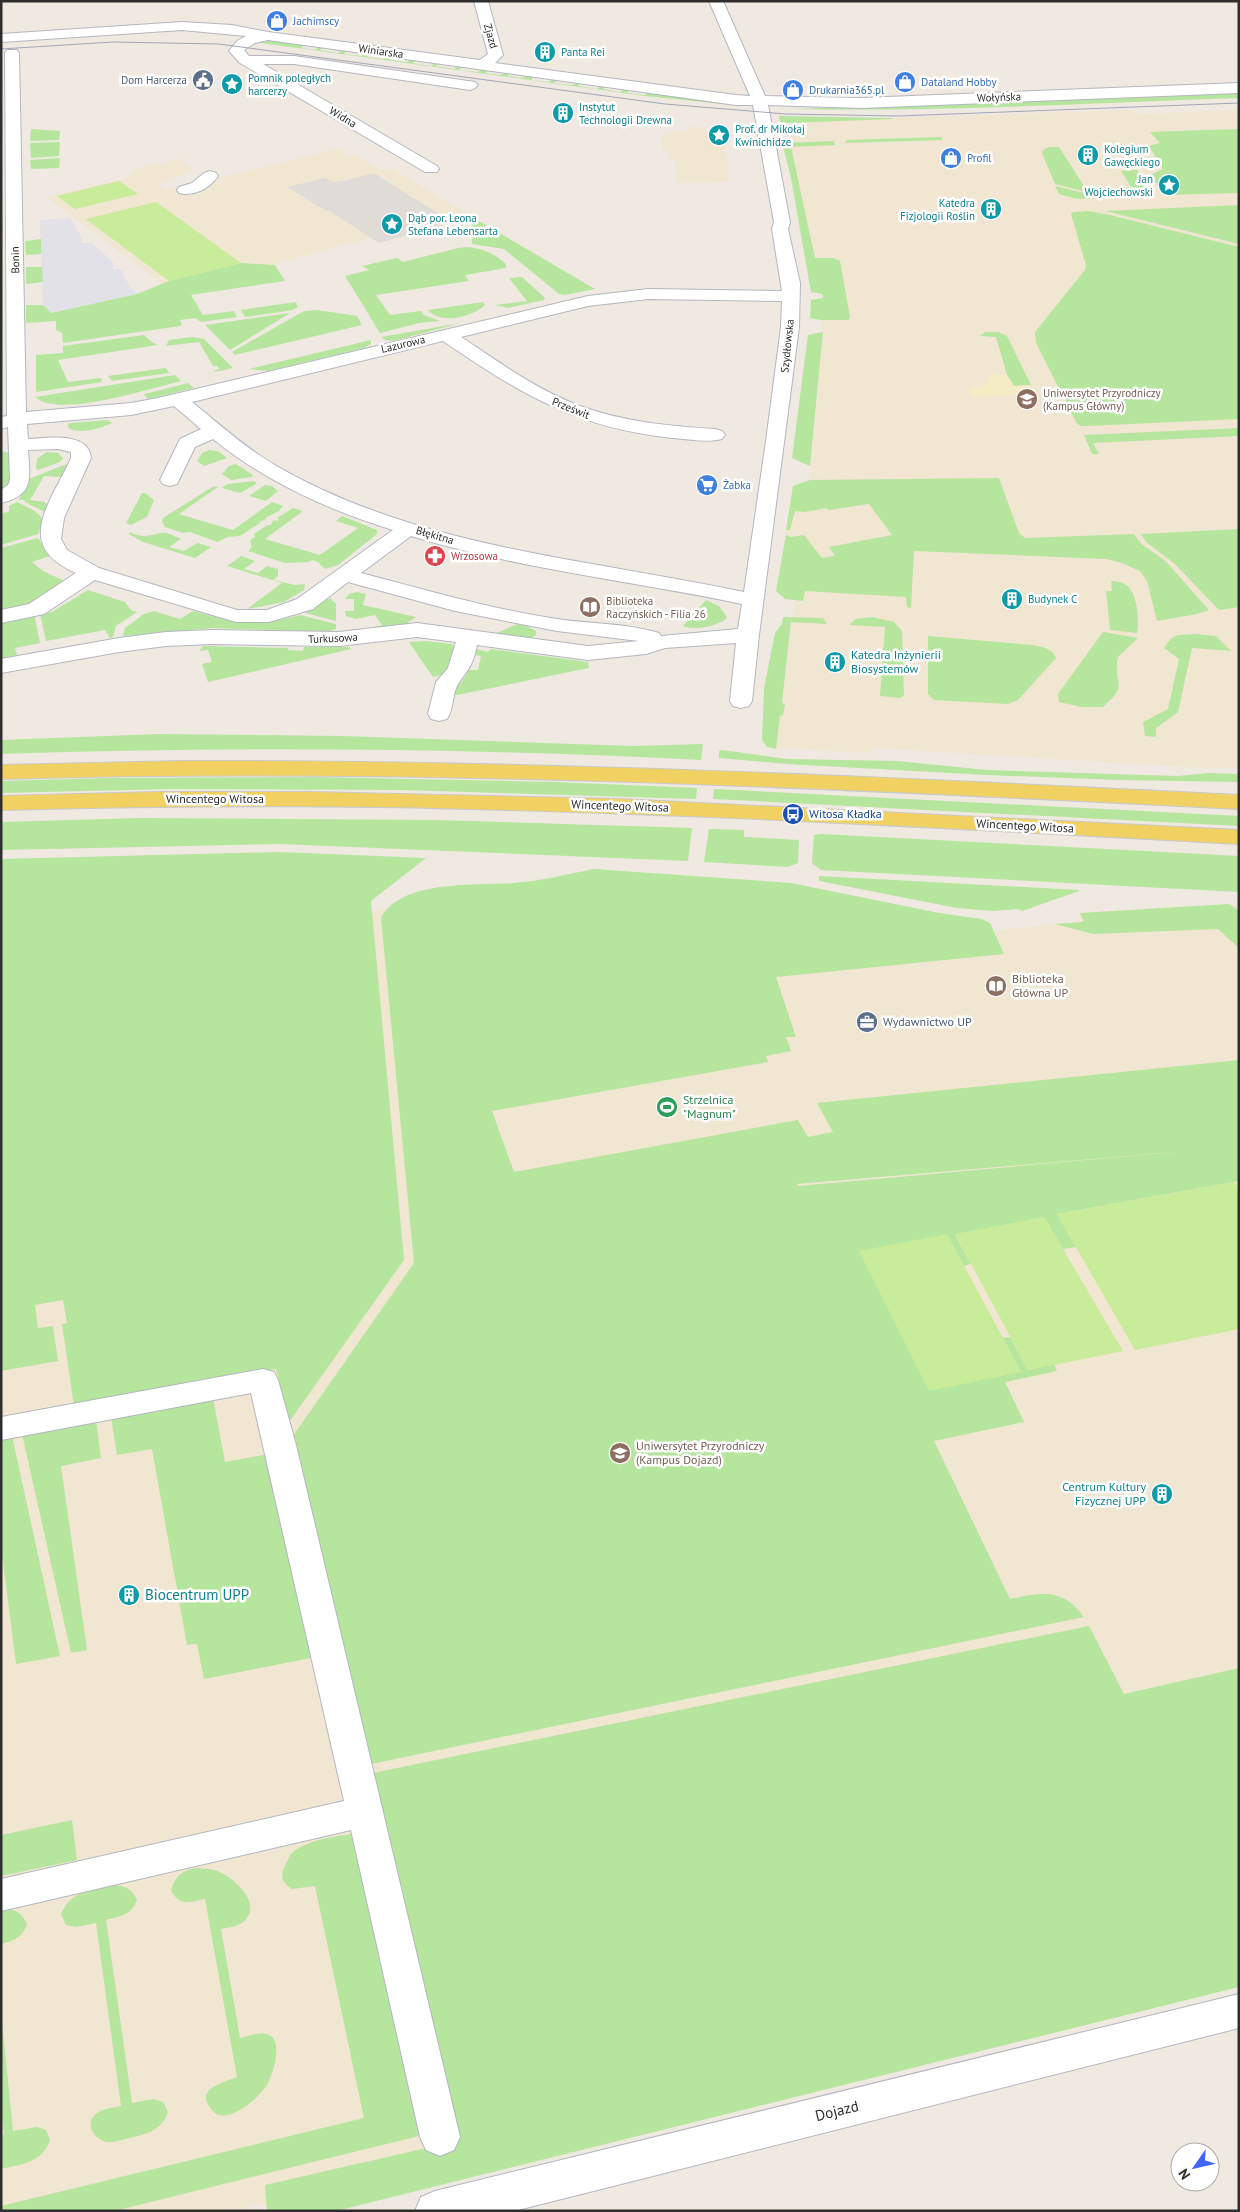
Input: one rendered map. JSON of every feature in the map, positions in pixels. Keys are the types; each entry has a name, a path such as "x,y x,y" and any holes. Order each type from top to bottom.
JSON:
{"main road":[{"path":"1,772 246,767 403,768 1000,790 1239,802"},
{"path":"1000,790 1239,789"},
{"name":"Wincentego Witosa","path":"1,804 229,799 529,803 1239,837"}],"street":[{"name":"Zjazd","path":"481,1 496,55 483,65"},
{"name":"Szydłowska","path":"716,1 760,102 782,222 780,230 787,266 790,272 791,296 790,327 776,441 752,600 741,701"},
{"name":"Winiarska","path":"1,38 189,26 232,29 268,36 760,102"},
{"path":"268,36 247,41 239,46 236,52 246,60 294,60 470,85"},
{"name":"Bonin","path":"1,497 14,491 19,486 20,467 11,431 8,377 17,325 7,141 12,53"},
{"name":"Widna","path":"246,60 431,169"},
{"name":"Wołyńska","path":"760,102 861,103 1239,88"},
{"path":"185,190 198,187 210,176"},
{"name":"Lazurowa","path":"11,431 177,399 563,306 625,296 673,294 791,296"},
{"name":"Prześwit","path":"445,334 528,388 590,416 638,428 715,435"},
{"name":"Błękitna","path":"177,399 214,430 266,468 300,487 370,515 409,528 536,560 752,600"},
{"path":"170,480 187,443 214,430"},
{"path":"11,431 70,444 81,451 81,458 53,518 49,533 51,543 64,557 92,572 236,616 269,616 305,604 409,528"},
{"path":"1,616 36,609 92,572"},
{"name":"Turkusowa","path":"346,575 455,605 558,625 638,634 664,642"},
{"name":"Turkusowa","path":"1,666 119,645 166,639 212,637 340,639 412,630 588,653 646,647 664,642 748,635"},
{"path":"439,714 447,682 459,671 468,637"},
{"path":"1,1429 263,1380 280,1445 440,2137"},
{"path":"1,1895 365,1811"},
{"name":"Dojazd","path":"435,2211 1239,2011"}],"shaded area":[{"name":"Uniwersytet Przyrodniczy (Kampus Główny)","path":"1128,110 1142,114 1239,110 1239,768 1205,768 871,748 870,753 776,748 780,715 785,704 782,704 798,575 779,575 793,486 810,480 823,332 818,301 823,298 791,147 793,127 808,121"},
{"path":"696,126 724,136 729,182 676,183 675,160 670,159 669,153 662,148 662,137 669,131 688,131 687,128"},
{"path":"337,149 348,156 355,154 378,170 393,169 472,217 379,243 371,238 172,291 46,197 128,178 132,170 178,158 193,169 159,185 166,190"},
{"path":"374,173 453,223 379,243 328,210 326,211 287,187 325,178 333,182"},
{"path":"70,218 81,236 82,243 92,243 113,262 113,269 123,269 124,276 130,287 137,294 50,313 43,305 40,220"},
{"name":"Uniwersytet Przyrodniczy (Kampus Dojazd)","path":"1228,904 1239,906 1239,1961 232,2211 1,2211 1,946 394,908 990,923 994,931 1081,921 1078,913"}],"green space":[{"path":"266,40 306,44 301,48 315,50 320,46 325,46 320,50 338,53 343,49 348,50 344,54 362,56 367,52 371,53 367,57 384,59 389,55 394,56 390,60 407,62 412,58 417,59 413,63 431,66 436,62 440,62 436,66 454,69 459,65 463,66 459,70 478,72 483,68 489,69 485,73 501,75 511,72 507,76 523,78 528,75 535,76 531,80 549,82 553,78 558,79 554,83 573,85 581,82 578,86 597,89 602,85 607,86 603,89 620,92 625,88 630,89 627,93 645,95 650,92 730,103 732,105 645,96 254,42"},
{"path":"1239,92 1239,98 960,108 793,109"},
{"path":"779,116 892,119 789,123 780,122"},
{"path":"31,129 60,131 59,140 30,141"},
{"path":"1239,129 1239,193 1165,195 1150,175 1163,169 1149,146 1160,143 1150,132"},
{"path":"941,137 943,140 845,143 847,140"},
{"path":"834,141 835,145 791,147 815,258 833,258 840,261 849,320 810,318 811,300 823,298 822,294 811,292 791,178 782,143"},
{"path":"60,142 59,156 31,158 30,143"},
{"path":"1049,147 1059,147 1086,189 1131,187 1121,171 1137,170 1151,193 1147,196 1109,198 1055,184 1042,153 1043,150"},
{"path":"60,158 59,168 31,169 30,160"},
{"path":"119,181 138,194 75,209 57,196"},
{"path":"1055,186 1105,198 1077,199 1059,194"},
{"path":"156,202 241,263 169,281 86,219"},
{"path":"1239,205 1239,244 1105,211"},
{"path":"1088,211 1239,247 1239,419 1088,426 1080,426 1076,422 1036,343 1035,332 1085,270 1086,265 1071,214 1073,212"},
{"path":"472,217 595,289 565,295 559,294 504,249 472,244"},
{"path":"41,239 41,254 26,255 25,241"},
{"path":"467,247 492,254 506,264 506,268 465,275 469,281 376,295 390,315 421,311 424,315 440,321 419,323 380,333 345,276 369,270 362,266 397,258 403,262"},
{"path":"241,263 275,265 285,281 191,295 203,315 234,311 237,317 201,322 195,318 180,320 182,325 180,326 63,343 62,333 56,330 56,321 26,323 26,305 43,305 51,313 137,294 169,281"},
{"path":"26,267 42,267 43,282 26,284"},
{"path":"522,277 545,298 544,300 508,308 495,305 527,301 509,278"},
{"path":"296,302 298,307 293,310 245,317 241,310"},
{"path":"483,302 485,305 479,309 457,318 441,317 434,315 428,310"},
{"path":"317,310 357,316 362,325 235,355 232,352 304,311"},
{"path":"290,313 230,350 205,325"},
{"path":"461,323 393,341 385,340 381,337"},
{"path":"823,332 810,466 792,458 808,335"},
{"path":"985,332 998,332 1007,336 1031,385 1014,386 1007,375 996,337 980,336"},
{"path":"144,335 158,345 58,360 68,382 101,378 102,382 36,392 36,355 63,353 63,346"},
{"path":"192,337 204,339 233,368 215,372 219,369 217,366 213,366 199,342 166,346 169,340"},
{"path":"371,340 371,344 364,348 268,371 249,369"},
{"path":"166,368 169,373 112,381 108,376"},
{"path":"175,375 181,381 106,400 64,405 47,403 35,397"},
{"path":"188,383 194,388 148,399 144,394"},
{"path":"108,420 112,423 89,430 77,431 68,427 68,424 72,423"},
{"path":"1239,428 1239,436 1093,443 1099,454 1092,454 1084,435"},
{"path":"209,450 218,451 227,458 204,466 197,461 202,453"},
{"path":"1,451 9,453 13,482 1,489"},
{"path":"47,452 58,453 63,458 60,462 38,470 36,468 37,459"},
{"path":"69,464 61,477 44,476 30,500 45,502 47,505 45,512 24,500 19,500 29,479"},
{"path":"236,464 253,475 252,477 231,480 222,474 229,466"},
{"path":"999,478 1019,533 1025,538 1134,534 1141,543 1165,561 1209,610 1157,621 1147,581 1140,571 1122,563 1106,559 914,551 911,608 907,607 906,597 805,591 803,601 785,599 776,591 786,535 791,537 804,535 822,558 835,556 829,547 892,535 869,504 828,510 827,508 804,512 795,511 790,530 786,530 793,486 810,480"},
{"path":"255,481 256,484 240,493 222,488 227,484"},
{"path":"265,485 272,486 278,491 266,501 249,496"},
{"path":"214,486 218,487 179,514 233,530 272,502 283,506 279,511 265,518 267,519 259,522 240,536 228,537 217,542 190,532 183,533 165,527 162,521 163,518"},
{"path":"142,493 145,493 154,500 147,517 131,525 126,523"},
{"path":"17,502 35,511 43,519 38,534 1,545 1,513 9,512 9,506"},
{"path":"293,508 303,511 265,539 320,555 358,528 336,521 342,516 377,530 377,534 338,565 325,569 313,560 309,562 285,563 248,551 252,547 250,540 255,537 254,534 267,525 271,525 273,520 277,521 279,519 277,518"},
{"path":"1239,529 1239,607 1219,610 1174,563 1146,542 1141,534"},
{"path":"130,532 142,536 162,533 169,534 181,539 169,547 184,551 197,543 211,547 195,558 143,542 129,534"},
{"path":"38,538 50,556 32,562 43,571 69,583 39,603 1,613 1,548"},
{"path":"241,556 255,561 244,569 258,573 267,566 278,569 278,576 273,580 295,585 305,584 304,590 284,602 247,609 282,583 227,566"},
{"path":"1111,581 1124,584 1130,588 1133,594 1138,615 1137,633 1110,630 1106,591 1112,591"},
{"path":"88,590 125,602 131,610 137,612 116,626 113,637 110,638 105,630 46,641 40,614 52,612"},
{"path":"357,592 366,594 363,605 416,617 406,624 361,631 382,625 375,615 356,619 346,616 345,611 354,611 354,599 345,599 349,594"},
{"path":"330,598 336,604 336,621 305,613"},
{"path":"706,600 719,606 727,617 725,620 704,627 693,628 683,626"},
{"path":"154,611 180,619 193,611 238,623 267,623 300,615 336,624 336,629 328,632 214,628 123,636 125,628 144,614"},
{"path":"34,613 40,643 15,648 17,655 1,659 1,620"},
{"path":"783,617 823,618 827,624 791,622 782,703 785,704 783,715 780,716 776,749 767,747 762,740 764,688 775,633 782,624"},
{"path":"872,617 894,622 902,631 904,696 900,698 880,696 885,627 849,625 856,619"},
{"path":"520,623 536,631 536,635 529,640 494,634"},
{"path":"1103,632 1138,638 1118,657 1117,673 1119,683 1116,693 1103,707 1082,707 1059,702 1058,694"},
{"path":"1195,634 1216,636 1231,651 1192,648 1178,712 1156,728 1156,737 1145,736 1143,722 1168,709 1179,659 1164,648 1176,636"},
{"path":"928,636 1032,645 1049,650 1056,658 1018,700 1008,704 934,700 928,694"},
{"path":"426,641 452,644 457,650 451,669 444,674 433,677 409,642"},
{"path":"203,646 288,648 288,650 303,651 304,647 349,647 351,649 208,682 202,664 212,662 208,650 199,651"},
{"path":"475,649 488,652 491,649 588,662 589,668 452,696 455,689 465,678 468,670 478,670 481,656 472,655"},
{"path":"159,734 343,736 634,746 703,744 701,760 351,749 88,751 1,754 1,740"},
{"path":"719,751 787,759 897,761 987,770 1178,776 1208,773 1239,774 1239,782 987,775 787,764 719,758"},
{"path":"315,777 556,782 697,788 696,799 401,790 171,789 1,793 1,781 108,778"},
{"path":"714,789 1239,816 1239,826 713,799"},
{"path":"141,818 436,820 692,828 688,861 279,844 1,850 1,822"},
{"path":"709,829 744,830 744,837 799,840 798,863 788,867 704,862"},
{"path":"814,835 1239,856 1239,892 821,870 812,863"},
{"path":"280,852 426,858 371,901 404,1260 289,1422 276,1369 74,1406 62,1324 67,1323 63,1300 35,1305 38,1328 53,1326 58,1361 1,1371 1,859"},
{"path":"594,869 791,883 939,913 982,919 990,923 1004,954 776,977 796,1037 786,1037 791,1051 766,1056 768,1062 492,1111 514,1172 798,1120 808,1137 833,1132 817,1103 1239,1060 1239,1181 1057,1214 1076,1247 1063,1249 1044,1217 955,1235 971,1264 964,1266 946,1234 1021,1372 1003,1338 1010,1337 1028,1370 1054,1364 1057,1371 1005,1382 1024,1422 934,1441 1010,1599 1042,1594 1052,1595 1068,1601 1084,1617 371,1764 293,1436 414,1263 381,918 391,905 405,896 422,891 461,885 524,882","holes":["1186,1151 798,1186 797,1184"]},
{"path":"819,876 1079,891 1022,911 1018,909 993,911 957,908 819,881"},
{"path":"1229,904 1239,911 1239,948 1218,929 1093,934 1055,924 1084,922 1080,913"},
{"path":"1234,1182 1239,1188 1239,1329 1135,1350 1057,1214"},
{"path":"1044,1217 1123,1351 1028,1370 955,1234"},
{"path":"947,1234 1021,1372 929,1391 859,1251"},
{"path":"213,1398 225,1462 269,1454 316,1657 204,1679 197,1644 187,1645 152,1449 117,1455 111,1417"},
{"path":"96,1420 101,1458 61,1466 87,1650 71,1653 22,1434"},
{"path":"12,1436 60,1656 16,1664 1,1546 1,1438"},
{"path":"1089,1626 1124,1694 1239,1668 1239,1987 336,2211 267,2211 265,2185 457,2141 373,1773"},
{"path":"72,1820 77,1860 1,1876 1,1835"},
{"path":"356,1833 422,2131 419,2136 114,2211 1,2211 1,2206 364,2118 315,1886 292,1889 284,1882 282,1877 283,1870 290,1856 299,1848 323,1839"},
{"path":"194,1868 212,1869 221,1873 242,1889 247,1897 250,1904 250,1912 244,1922 221,1929 240,2038 256,2034 266,2034 272,2037 276,2049 272,2073 264,2090 244,2108 226,2115 216,2114 206,2100 207,2094 215,2086 237,2077 205,1899 182,1902 171,1891 174,1882 179,1876 185,1871"},
{"path":"114,1885 128,1889 137,1900 128,1912 106,1920 132,2103 154,2099 163,2102 168,2112 161,2124 152,2131 109,2142 98,2138 92,2131 91,2126 92,2118 99,2112 121,2106 96,1923 76,1927 66,1925 61,1914 65,1906 76,1896 90,1890"},
{"path":"1,1910 14,1910 23,1917 27,1925 17,1938 1,1944"},
{"path":"1,2012 13,2131 37,2127 46,2130 50,2140 42,2154 37,2158 24,2164 1,2169 1,2135 4,2134 1,2112"}],"sand":[{"path":"990,375 1007,375 1014,386 1031,385 1031,390 1020,395 971,397 969,388 983,385 988,381"}],"tram line":[{"path":"1,49 113,42 219,44 665,104 786,114 899,116 1239,103"}],"place":[{"name":"Jachimscy","path":"277,21"},
{"name":"Panta Rei","path":"545,52"},
{"name":"Dom Harcerza","path":"203,80"},
{"name":"Dataland Hobby","path":"905,82"},
{"name":"Pomnik poległych harcerzy","path":"232,84"},
{"name":"Drukarnia365.pl","path":"793,90"},
{"name":"Instytut Technologii Drewna","path":"563,113"},
{"name":"Prof. dr Mikołaj Kwinichidze","path":"719,135"},
{"name":"Kolegium Gawęckiego","path":"1088,155"},
{"name":"Profil","path":"951,158"},
{"name":"Jan Wojciechowski","path":"1169,185"},
{"name":"Katedra Fizjologii Roślin","path":"991,209"},
{"name":"Dąb por. Leona Stefana Lebensarta","path":"392,224"},
{"name":"Uniwersytet Przyrodniczy (Kampus Główny)","path":"1027,399"},
{"name":"Żabka","path":"707,485"},
{"name":"Wrzosowa","path":"435,556"},
{"name":"Budynek C","path":"1012,599"},
{"name":"Biblioteka Raczyńskich - Filia 26","path":"590,607"},
{"name":"Katedra Inżynierii Biosystemów","path":"835,662"},
{"name":"Witosa Kładka","path":"793,814"},
{"name":"Biblioteka Główna UP","path":"996,986"},
{"name":"Wydawnictwo UP","path":"867,1022"},
{"name":"Strzelnica \"Magnum\"","path":"667,1107"},
{"name":"Uniwersytet Przyrodniczy (Kampus Dojazd)","path":"620,1453"},
{"name":"Centrum Kultury Fizycznej UPP","path":"1162,1494"},
{"name":"Biocentrum UPP","path":"129,1595"}]}
